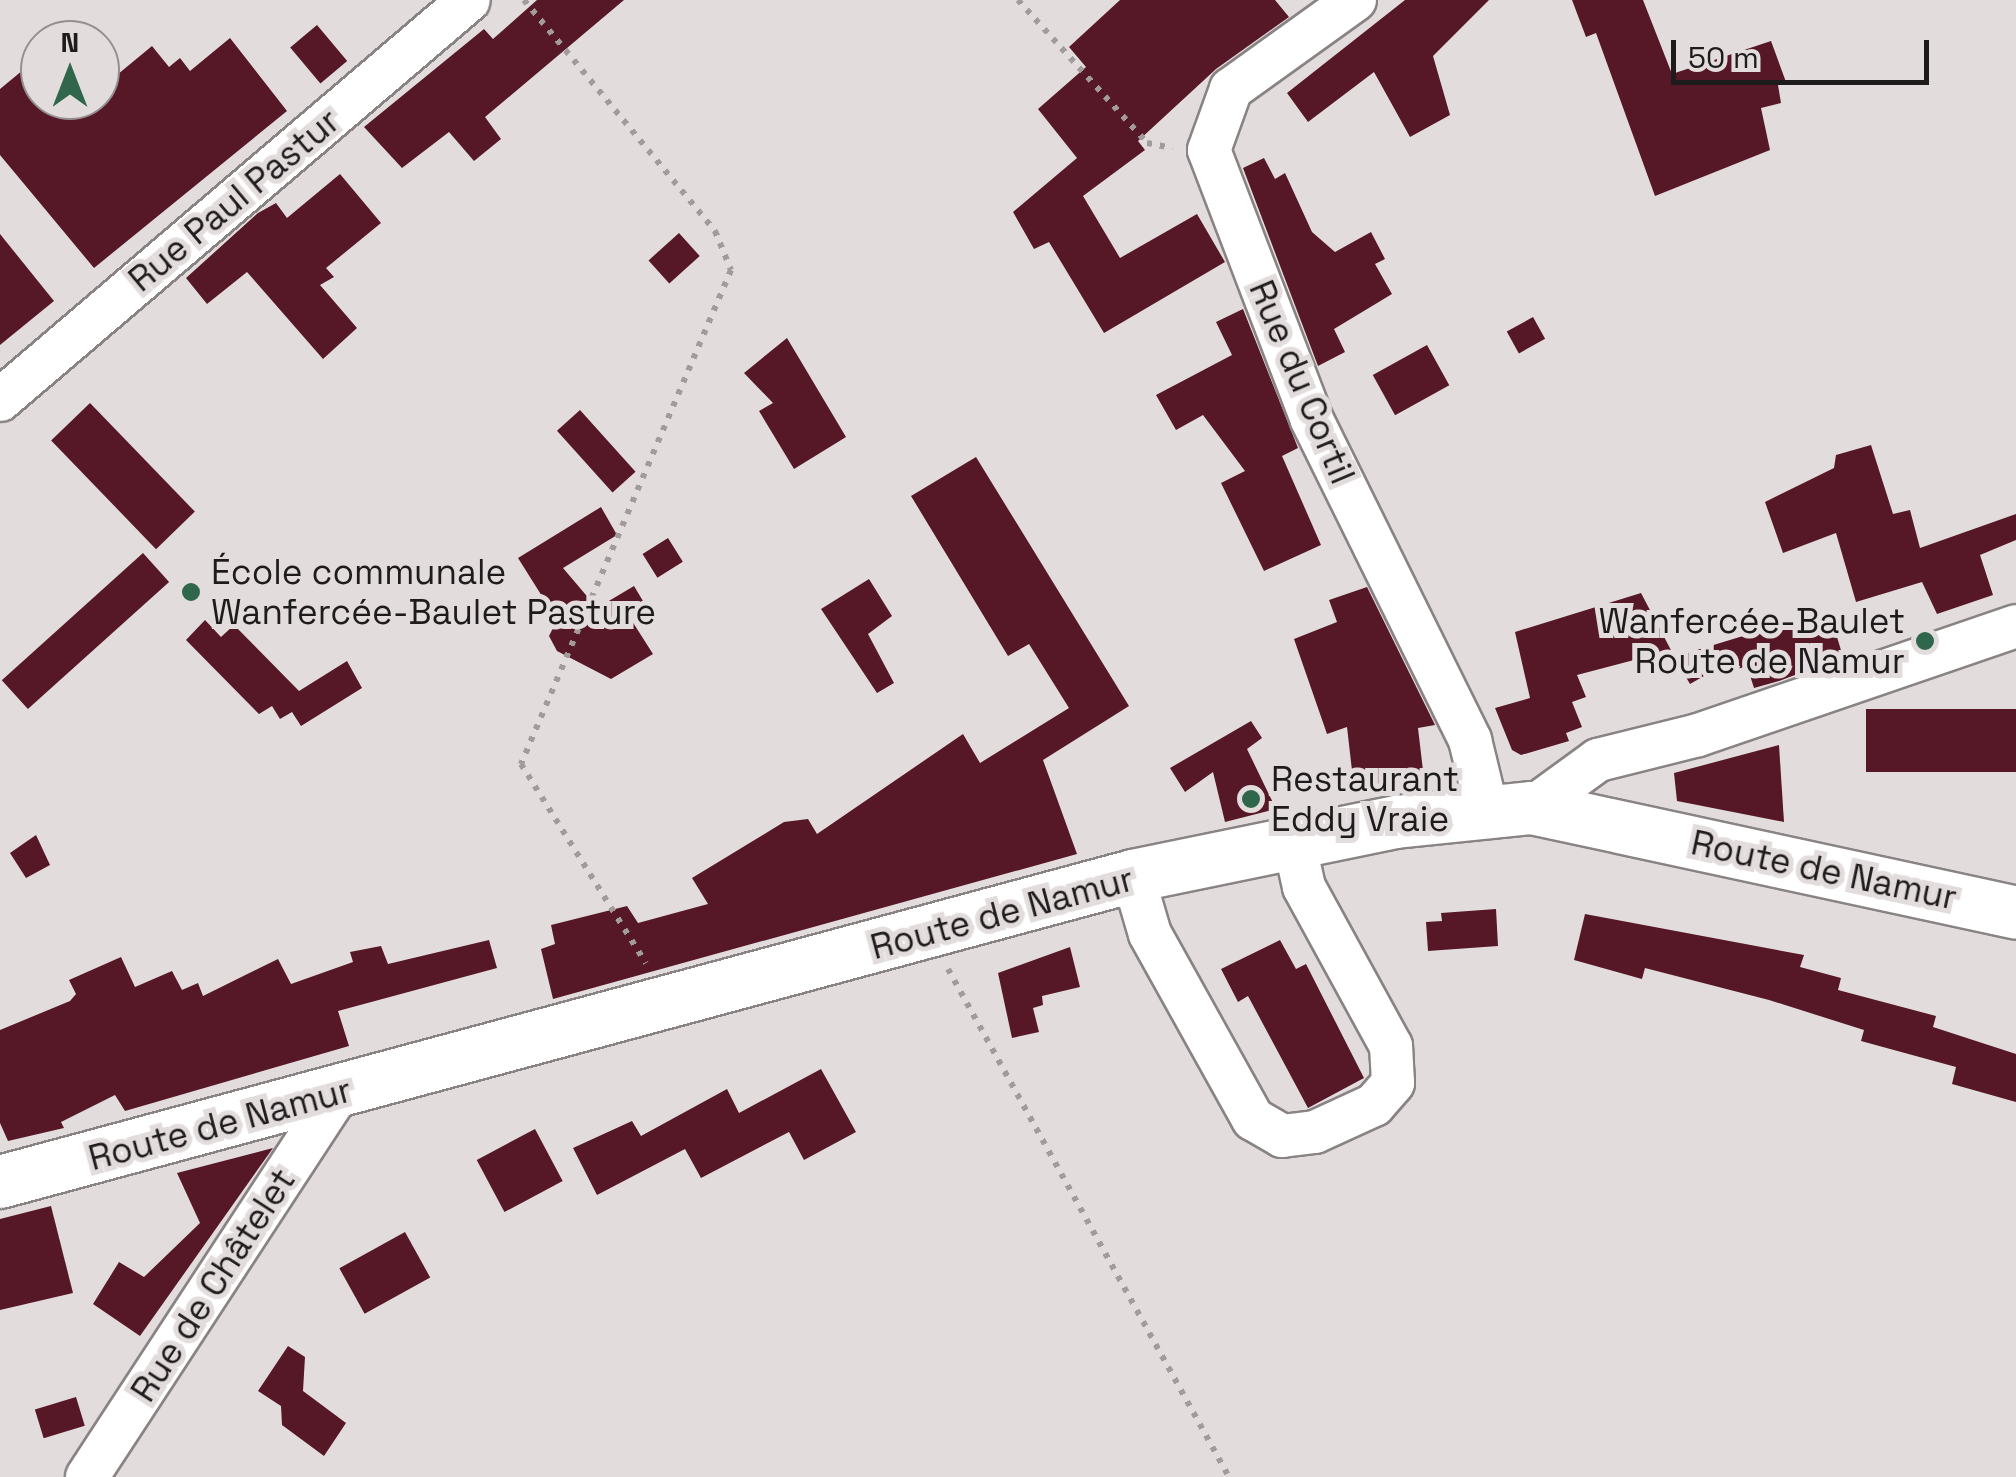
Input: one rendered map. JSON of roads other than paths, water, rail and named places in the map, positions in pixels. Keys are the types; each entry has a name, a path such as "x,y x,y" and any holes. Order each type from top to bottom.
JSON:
{"main road":[{"name":"Route de Namur","path":"0,1182 1133,876 1294,842 1510,809 2016,913"}],"street":[{"name":"Rue Paul Pastur","path":"0,400 469,0"},
{"name":"Rue du Cortil","path":"1355,0 1231,89 1211,156 1312,420 1470,740 1510,809"},
{"path":"1510,809 1598,760 1698,736 2016,626"},
{"path":"1133,876 1150,934 1252,1119 1282,1136 1315,1132 1374,1105 1393,1083 1391,1046 1304,887 1294,842"},
{"name":"Rue de Châtelet","path":"86,1477 338,1092"}],"place":[{"name":"École communale Wanfercée-Baulet Pasture","path":"191,592"},
{"name":"Wanfercée-Baulet Route de Namur","path":"1925,641"},
{"name":"Restaurant Eddy Vraie","path":"1251,799"}]}
